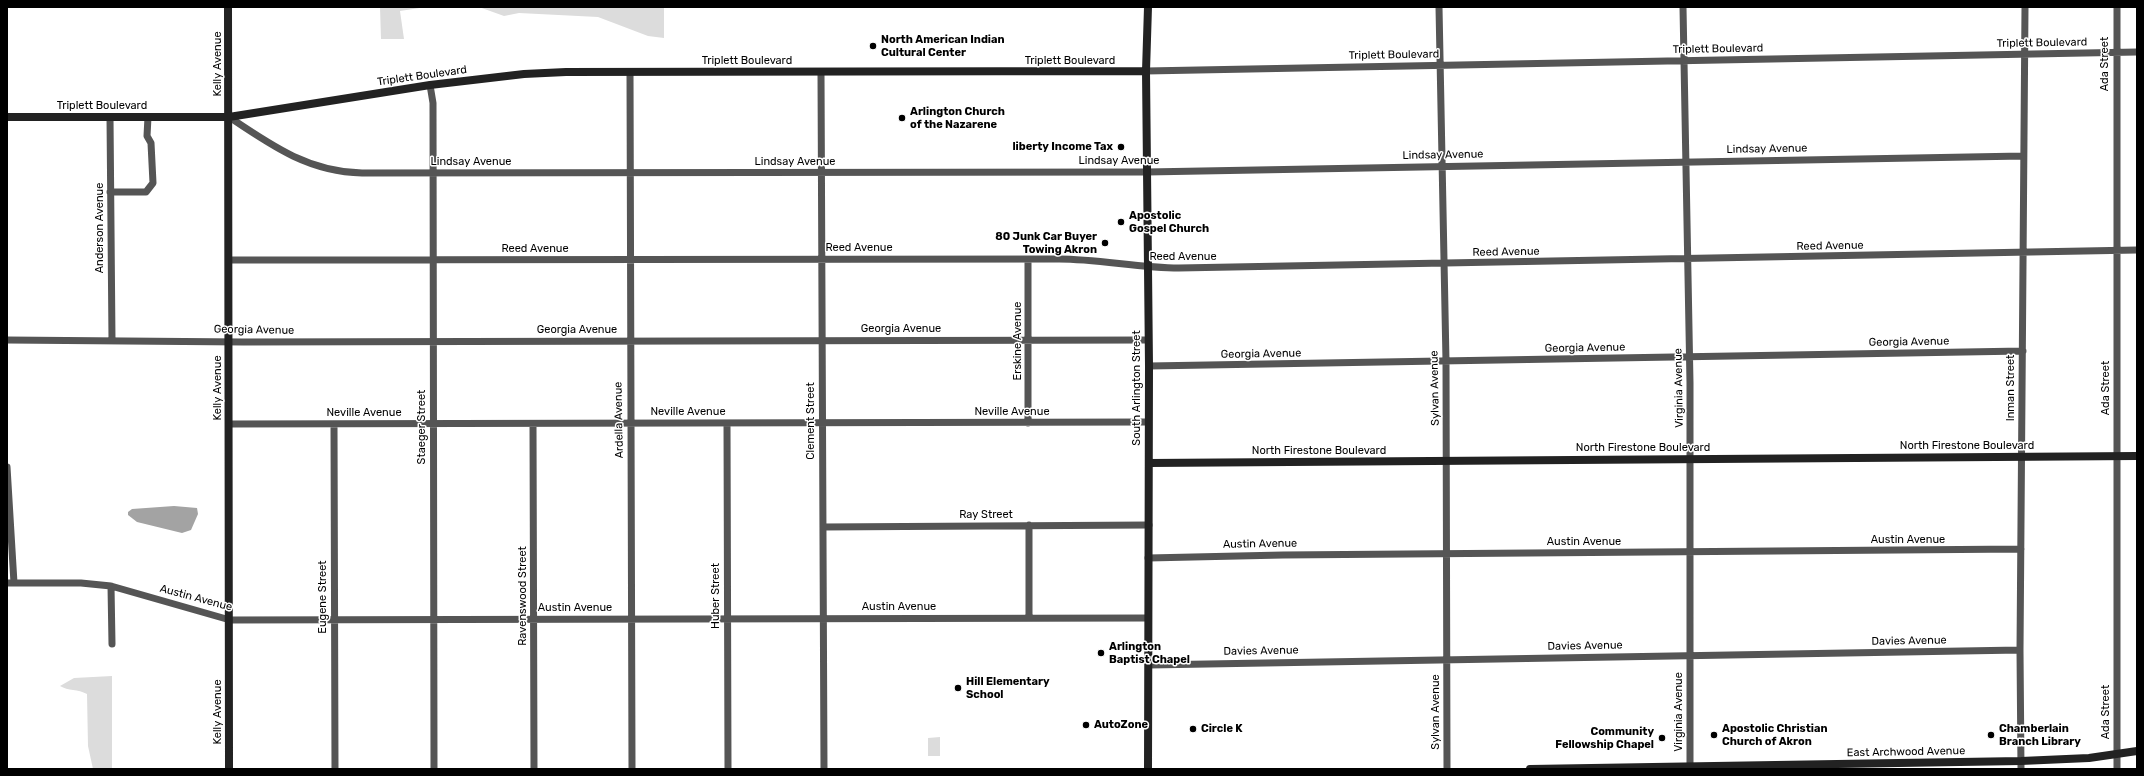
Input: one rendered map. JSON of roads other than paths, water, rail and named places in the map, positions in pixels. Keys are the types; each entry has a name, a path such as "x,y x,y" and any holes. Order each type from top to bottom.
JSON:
{"main road":[{"name":"Kelly Avenue","path":"228,7 229,769"},
{"name":"South Arlington Street","path":"1148,7 1146,71 1149,463 1148,769"},
{"name":"Triplett Boulevard","path":"7,117 229,117 430,85 524,74 630,72 821,73 1146,71"},
{"name":"North Firestone Boulevard","path":"1149,463 2137,456"},
{"name":"East Archwood Avenue","path":"1530,769 2021,765 2074,760 2137,751"}],"street":[{"name":"Sylvan Avenue","path":"1439,7 1446,361 1447,769"},
{"name":"Virginia Avenue","path":"1683,7 1690,459 1690,768"},
{"name":"Inman Street","path":"2021,765 2020,650 2025,7"},
{"name":"Ada Street","path":"2116,7 2116,769"},
{"name":"Triplett Boulevard","path":"1146,71 1683,62 2137,52"},
{"name":"Ardella Avenue","path":"630,72 629,341 632,769"},
{"name":"Clement Street","path":"821,73 824,769"},
{"name":"Staeger Street","path":"430,85 433,103 434,769"},
{"name":"Anderson Avenue","path":"110,117 112,340"},
{"path":"110,192 146,192 153,183 151,143 147,136 148,117"},
{"name":"Lindsay Avenue","path":"229,117 260,138 290,155 326,170 344,173 1147,172 2023,156"},
{"name":"Reed Avenue","path":"229,260 433,261 1089,259 1147,268 1687,260 2137,250"},
{"name":"Erskine Avenue","path":"1028,260 1028,423"},
{"name":"Georgia Avenue","path":"7,340 229,342 1148,340"},
{"name":"Georgia Avenue","path":"1148,366 2022,351"},
{"name":"Neville Avenue","path":"229,424 1148,422"},
{"name":"Huber Street","path":"727,423 728,769"},
{"name":"Eugene Street","path":"334,424 335,769"},
{"name":"Ravenswood Street","path":"533,424 534,769"},
{"path":"7,467 10,583"},
{"path":"1029,525 1029,618"},
{"name":"Ray Street","path":"823,527 1148,525"},
{"name":"Austin Avenue","path":"1148,558 2021,549"},
{"name":"Austin Avenue","path":"10,583 81,583 111,586 230,620 1148,618"},
{"path":"111,586 112,644"},
{"name":"Davies Avenue","path":"1149,664 2020,650"}],"place":[{"name":"North American Indian Cultural Center","path":"873,46"},
{"name":"Arlington Church of the Nazarene","path":"902,118"},
{"name":"liberty Income Tax","path":"1121,147"},
{"name":"Apostolic Gospel Church","path":"1121,222"},
{"name":"80 Junk Car Buyer Towing Akron","path":"1105,243"},
{"name":"Arlington Baptist Chapel","path":"1101,653"},
{"name":"Hill Elementary School","path":"958,688"},
{"name":"AutoZone","path":"1086,725"},
{"name":"Circle K","path":"1193,729"},
{"name":"Apostolic Christian Church of Akron","path":"1714,735"},
{"name":"Chamberlain Branch Library","path":"1991,735"},
{"name":"Community Fellowship Chapel","path":"1662,738"}]}
